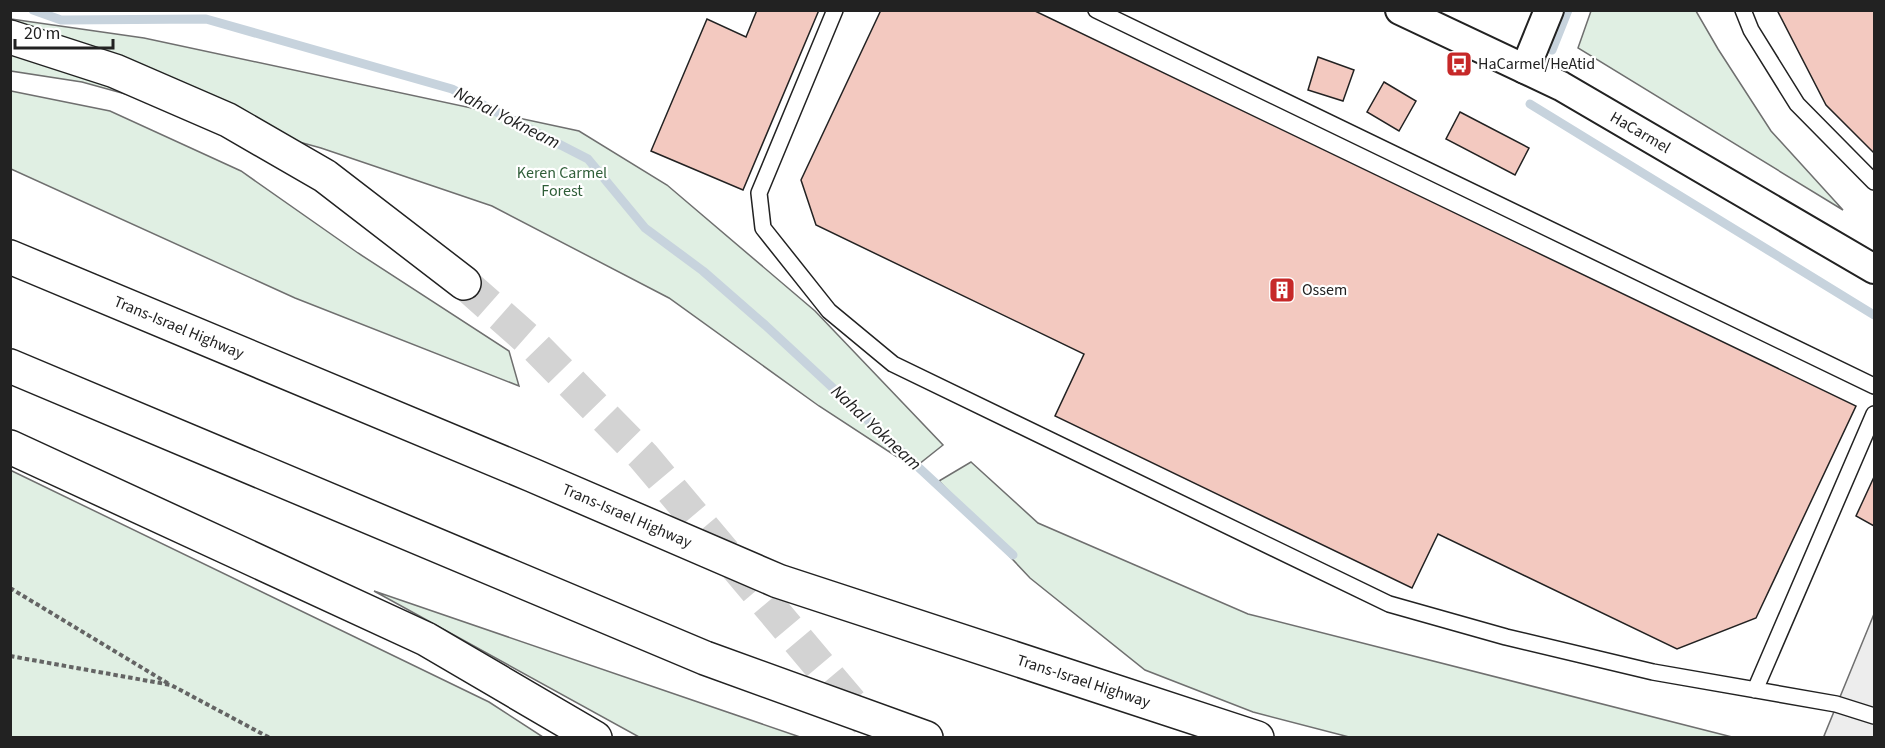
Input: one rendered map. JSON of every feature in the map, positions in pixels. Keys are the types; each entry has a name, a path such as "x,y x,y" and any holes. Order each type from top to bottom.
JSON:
{"highway":[{"path":"10,38 115,71 228,120 325,176 464,283"},
{"name":"Trans-Israel Highway","path":"10,256 778,581 1257,738"},
{"path":"10,366 705,658 926,738"},
{"path":"10,447 426,639 595,738"}],"street":[{"name":"HaCarmel","path":"1400,10 1561,86 1875,269"},
{"path":"1525,69 1549,10"}],"lane":[{"path":"835,10 759,193 763,228 829,311 893,364 1389,604 1506,637 1653,672 1836,704 1875,716"},
{"path":"1096,10 1875,386"},
{"path":"1743,10 1751,30 1797,104 1875,182"},
{"path":"1755,690 1875,414"}],"path":[{"path":"10,588 171,685 270,738"},
{"path":"10,656 171,685"}],"green space":[{"path":"1591,11 1696,11 1771,131 1843,210 1578,48"},
{"name":"Keren Carmel Forest","path":"11,19 144,38 579,131 667,185 815,311 943,445 914,468 819,406 669,298 492,206 321,148 82,82 11,71"},
{"path":"11,91 110,111 241,171 358,253 509,351 519,386 295,298 11,169"},
{"path":"971,462 1038,523 1248,614 1732,737 1349,737 1253,712 1145,670 1030,578 939,481"},
{"path":"10,470 489,702 543,737 11,737"},
{"path":"374,591 800,737 639,737"}],"shaded area":[{"path":"1874,614 1874,737 1828,738 1824,736"}],"building":[{"path":"757,10 819,10 743,190 651,151 707,19 746,37"},
{"name":"Ossem","path":"881,10 1033,10 1856,406 1756,618 1677,649 1438,534 1412,588 1055,416 1084,354 816,225 801,180"},
{"path":"1777,10 1874,10 1874,153 1826,105"},
{"path":"1318,57 1354,70 1343,101 1308,90"},
{"path":"1384,82 1416,101 1399,131 1367,112"},
{"path":"1460,112 1529,148 1515,175 1446,139"},
{"path":"1874,477 1874,526 1856,516"}],"waterway":[{"name":"Nahal Yokneam","path":"33,10 61,20 206,19 452,89 588,159 645,228 703,271 765,325 1013,555"},
{"path":"1552,50 1568,10"},
{"path":"1530,104 1874,315"}],"tunnel":[{"path":"464,283 532,343 643,456 867,722"}],"place":[{"name":"HaCarmel/HeAtid","path":"1459,64"},
{"name":"Ossem","path":"1282,290"}]}
